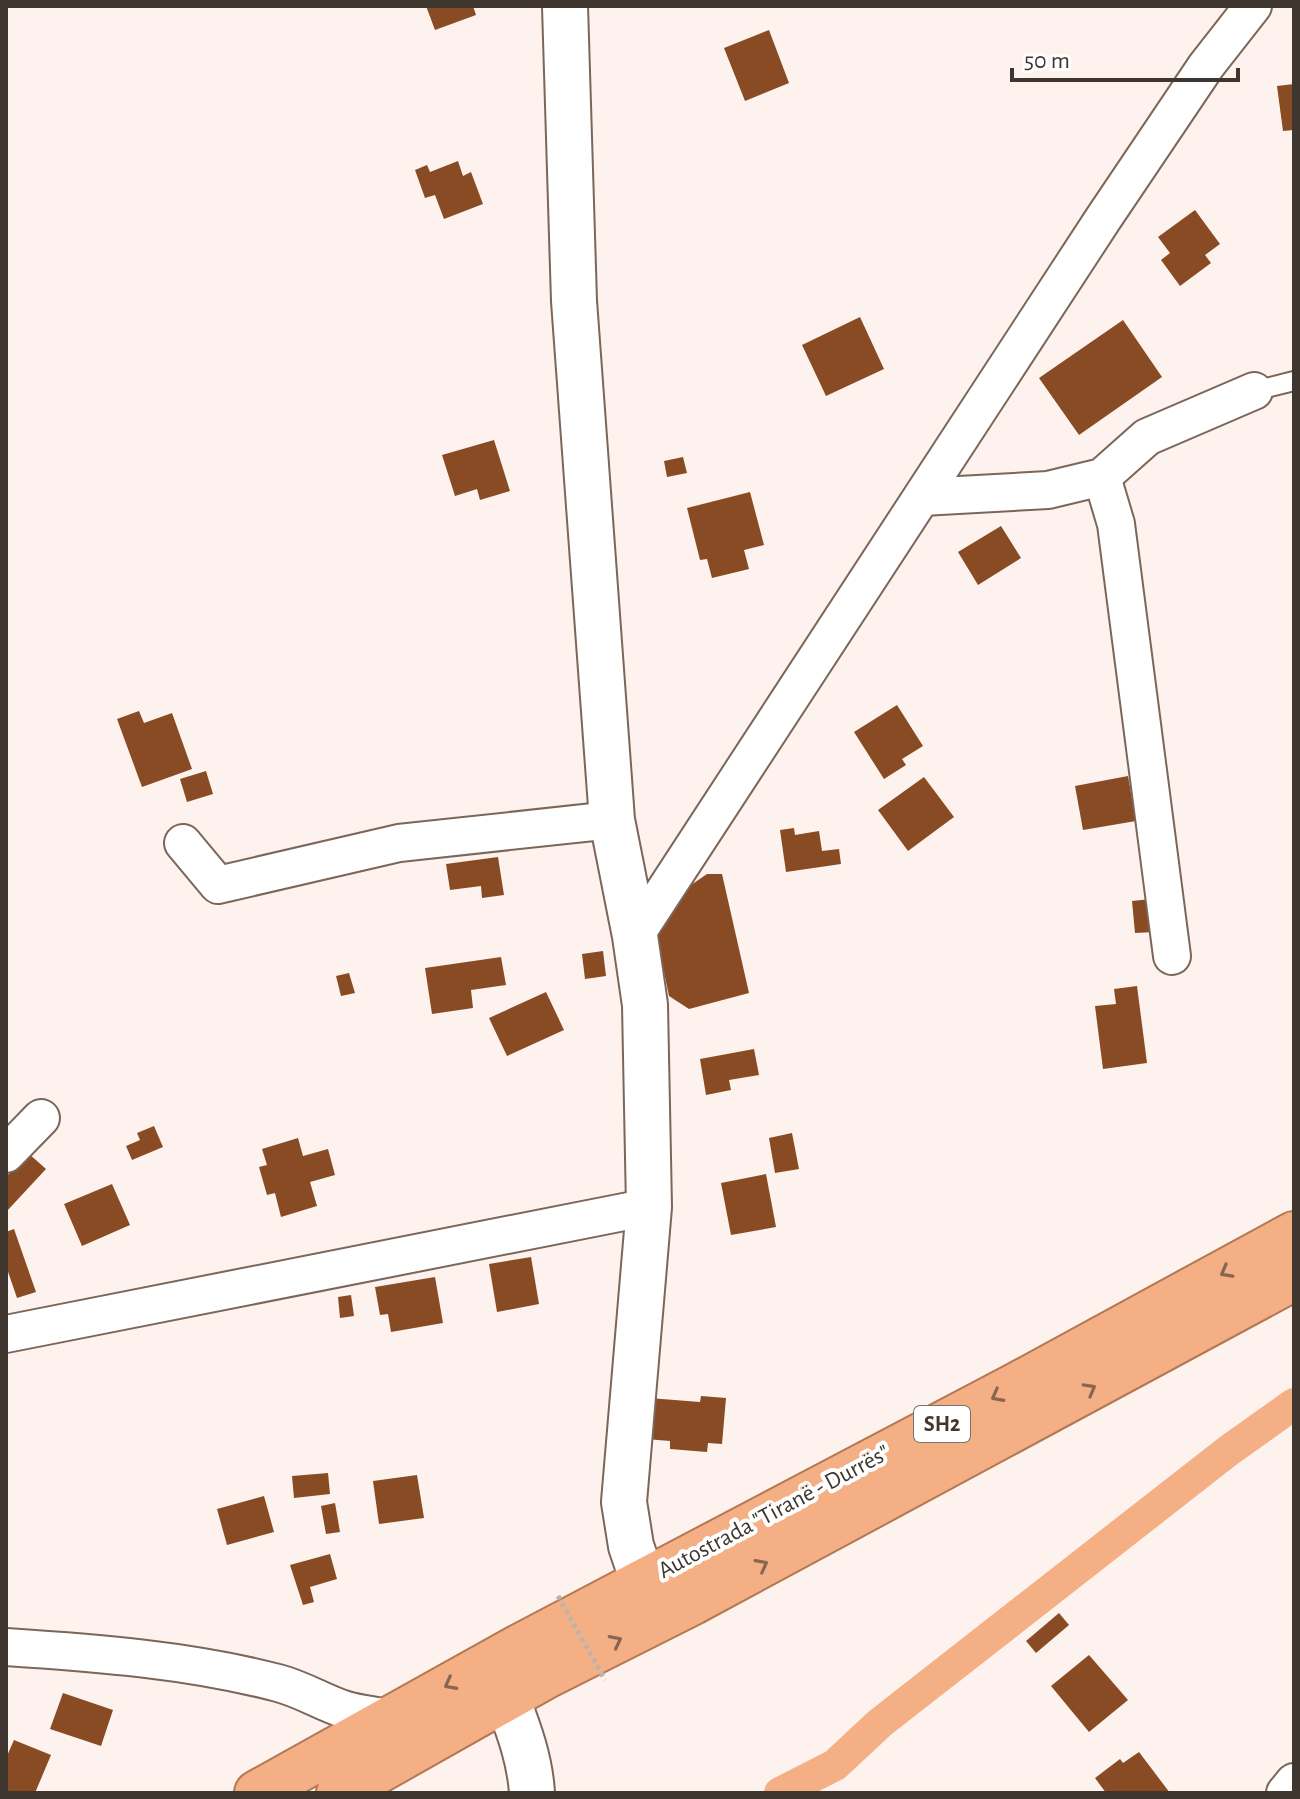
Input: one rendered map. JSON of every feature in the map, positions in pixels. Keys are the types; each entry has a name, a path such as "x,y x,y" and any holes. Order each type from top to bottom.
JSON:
{"highway":[{"name":"Autostrada \"Tiranë - Durrës\"","path":"257,1793 388,1718 1015,1386 1294,1234"},
{"name":"Autostrada \"Tiranë - Durrës\"","path":"339,1793 546,1676 693,1602 1294,1278"}],"street":[{"path":"565,6 574,301 612,820 645,1005 649,1207 624,1502 631,1546 643,1581"},
{"path":"635,936 1206,66 1253,6"},
{"path":"922,497 1048,490 1102,477 1147,437 1254,391"},
{"path":"1102,477 1116,524 1172,956"},
{"path":"183,843 218,885 399,843 612,820"},
{"path":"6,1154 41,1118"},
{"path":"6,1334 649,1207"},
{"path":"13,1655 89,1653 218,1669 281,1684 317,1696 345,1710 388,1718"},
{"path":"507,1699 523,1741 532,1793"},
{"path":"1285,1793 1294,1782"}],"lane":[{"path":"1254,391 1294,381"}],"path":[{"path":"558,1596 605,1680"}],"building":[{"path":"426,6 473,6 476,15 435,30"},
{"path":"769,30 789,83 745,101 724,48"},
{"path":"1294,84 1294,130 1283,131 1277,86"},
{"path":"458,161 463,176 471,172 483,204 444,219 435,195 425,198 415,170 427,165 430,172"},
{"path":"1195,210 1220,244 1205,255 1211,263 1180,286 1161,260 1170,253 1158,237"},
{"path":"860,317 884,369 826,396 802,345"},
{"path":"1123,320 1162,377 1079,435 1039,378"},
{"path":"494,440 510,491 480,500 477,489 455,496 442,455"},
{"path":"683,457 687,473 667,477 664,461"},
{"path":"750,492 764,545 744,550 749,569 712,578 707,559 700,560 687,508"},
{"path":"1001,526 1021,558 978,585 958,552"},
{"path":"897,705 923,746 902,759 906,765 884,779 854,732"},
{"path":"139,711 144,723 172,713 192,769 142,787 117,719"},
{"path":"206,771 213,794 187,802 180,779"},
{"path":"1128,776 1136,821 1083,830 1075,786"},
{"path":"924,777 954,817 908,851 878,810"},
{"path":"794,828 795,835 819,831 822,851 839,849 841,864 786,872 780,830"},
{"path":"498,857 504,895 482,898 481,886 450,890 446,864"},
{"path":"707,874 722,874 749,993 689,1009 669,996 655,928 691,885"},
{"path":"1151,899 1154,932 1135,933 1132,901"},
{"path":"603,951 606,976 585,979 582,954"},
{"path":"501,957 506,985 471,990 473,1008 432,1014 425,968"},
{"path":"349,973 355,993 341,996 336,976"},
{"path":"1137,986 1147,1063 1103,1069 1095,1006 1116,1004 1114,989"},
{"path":"546,992 564,1030 507,1056 489,1018"},
{"path":"754,1049 759,1075 729,1080 731,1090 706,1095 700,1059"},
{"path":"154,1126 163,1147 132,1160 126,1146 140,1140 137,1133"},
{"path":"792,1133 799,1169 775,1173 769,1138"},
{"path":"298,1138 303,1156 328,1149 335,1175 310,1182 317,1206 281,1217 275,1193 267,1195 259,1167 267,1165 262,1149"},
{"path":"28,1153 46,1169 6,1212 6,1177"},
{"path":"766,1174 776,1227 731,1235 721,1183"},
{"path":"112,1184 130,1225 82,1246 64,1204"},
{"path":"14,1229 36,1292 17,1298 6,1266 6,1232"},
{"path":"531,1257 539,1304 497,1312 489,1264"},
{"path":"435,1277 443,1323 391,1332 388,1314 380,1315 375,1287"},
{"path":"351,1295 354,1316 340,1318 338,1297"},
{"path":"701,1396 726,1398 722,1444 708,1443 707,1452 670,1449 670,1441 646,1439 649,1398 700,1402"},
{"path":"328,1473 330,1494 294,1498 292,1476"},
{"path":"417,1475 424,1518 379,1524 373,1481"},
{"path":"264,1496 274,1532 227,1545 217,1509"},
{"path":"335,1503 340,1532 326,1534 321,1506"},
{"path":"330,1554 337,1579 310,1587 314,1602 303,1605 290,1565"},
{"path":"1059,1613 1069,1625 1036,1653 1026,1641"},
{"path":"1089,1655 1128,1700 1089,1732 1051,1686"},
{"path":"63,1693 113,1710 101,1746 50,1729"},
{"path":"14,1740 51,1755 35,1793 6,1793 6,1758"},
{"path":"1139,1752 1170,1793 1106,1793 1095,1778 1120,1759 1123,1763"}],"waterway":[{"path":"780,1793 835,1765 880,1723 1228,1451 1294,1404"}]}
